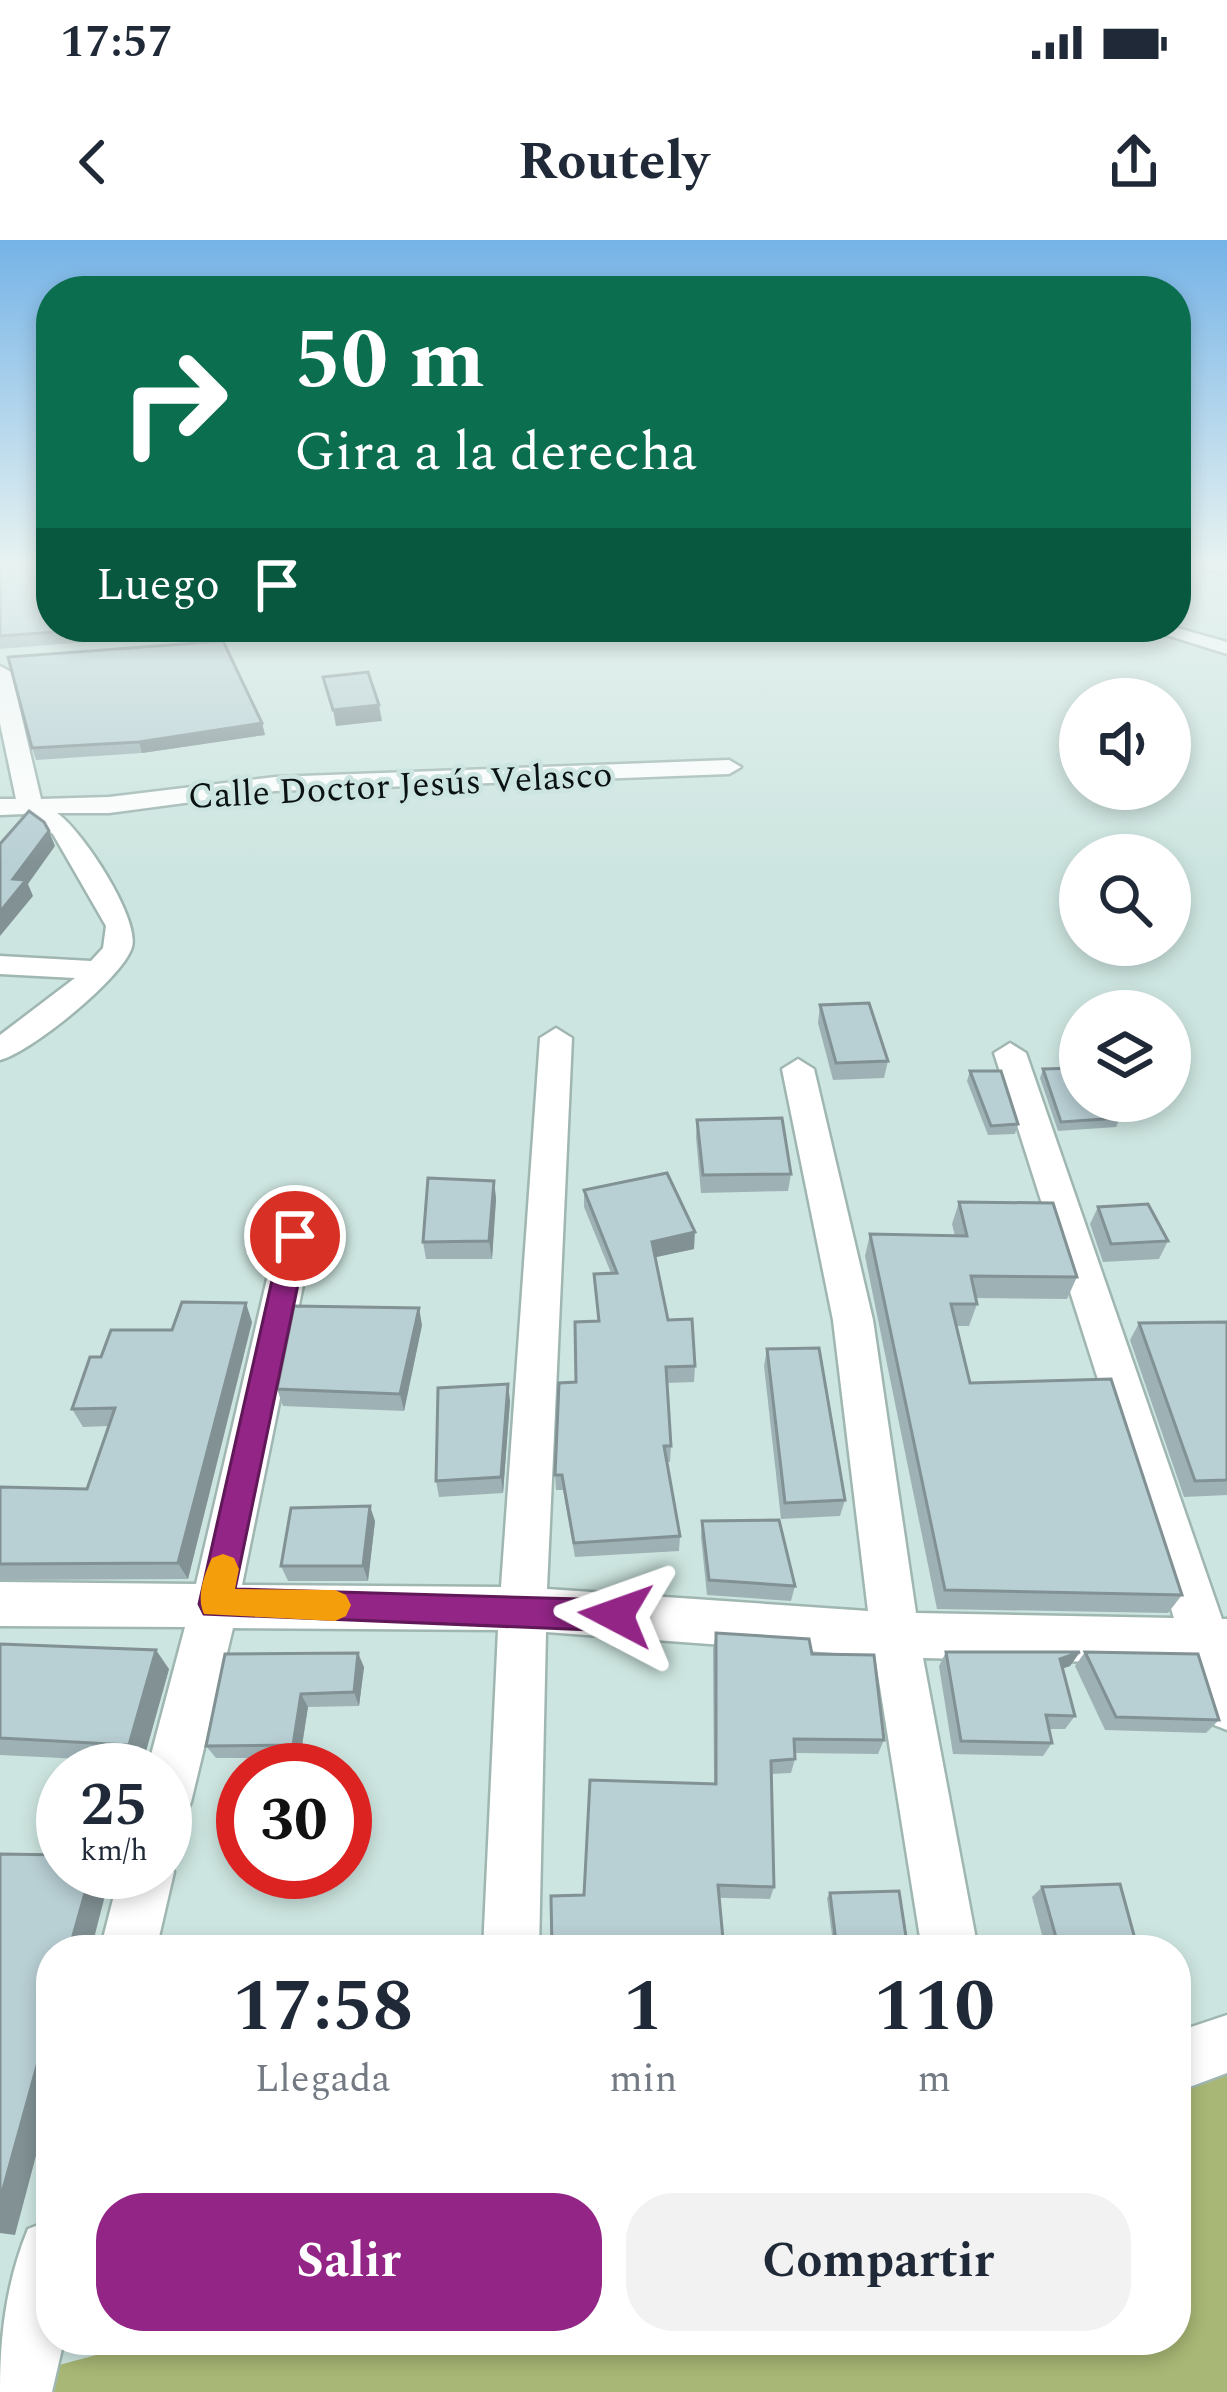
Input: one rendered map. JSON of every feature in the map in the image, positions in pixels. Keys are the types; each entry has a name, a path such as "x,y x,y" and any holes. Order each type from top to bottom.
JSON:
{"street":[{"path":"0,672 15,806 63,829 120,926 117,950 75,996 0,1050"},
{"name":"Calle Doctor Jesús Velasco","path":"15,806 109,805 274,784 729,767"},
{"path":"0,965 98,970"},
{"path":"512,1935 523,1609 556,1038"},
{"path":"1010,1053 1216,1642 1227,1706"},
{"path":"798,1069 853,1320 896,1635 947,1935"},
{"path":"180,1743 295,1236"},
{"path":"0,1604 523,1609 896,1635 1216,1642"},
{"path":"132,1935 140,1899"},
{"path":"1191,2057 1227,2044"}],"green space":[{"path":"1227,2044 1227,2392 31,2392 33,2372 96,2355 1191,2355 1191,2057"}],"building":[{"path":"10,663 234,663 262,723 139,742 32,748"},
{"path":"368,672 379,705 333,710 323,677"},
{"path":"29,811 49,831 13,879 26,880 0,912 0,844"},
{"path":"869,1003 888,1061 836,1063 820,1005"},
{"path":"1043,1069 1059,1069 1059,1116"},
{"path":"970,1071 1001,1071 1018,1124 991,1126"},
{"path":"782,1118 791,1174 703,1175 697,1120"},
{"path":"667,1173 695,1232 652,1242 668,1320 692,1319 695,1366 666,1367 671,1446 664,1446 680,1536 574,1543 562,1475 555,1475 559,1383 576,1382 575,1322 599,1321 594,1274 617,1273 584,1190"},
{"path":"428,1178 494,1181 489,1241 423,1242"},
{"path":"959,1202 1053,1203 1077,1277 971,1276 977,1304 951,1304 970,1383 1111,1379 1182,1595 945,1590 870,1234 967,1236"},
{"path":"1148,1204 1168,1241 1111,1244 1098,1207"},
{"path":"182,1302 246,1303 178,1563 0,1564 0,1487 87,1489 115,1408 72,1409 90,1357 101,1357 111,1330 172,1330"},
{"path":"294,1306 419,1308 400,1394 277,1389"},
{"path":"1227,1322 1227,1480 1195,1481 1139,1323"},
{"path":"819,1348 845,1500 785,1503 767,1349"},
{"path":"508,1384 501,1477 436,1481 438,1388"},
{"path":"370,1506 363,1566 281,1566 291,1508"},
{"path":"779,1520 795,1586 709,1580 702,1521"},
{"path":"716,1633 809,1639 812,1654 874,1655 884,1740 794,1739 795,1759 771,1761 774,1887 718,1885 723,1935 552,1935 551,1896 584,1895 590,1780 716,1784"},
{"path":"0,1644 156,1650 130,1743 0,1738"},
{"path":"946,1652 1080,1652 1060,1659 1075,1716 1046,1715 1052,1743 961,1741"},
{"path":"1085,1652 1198,1654 1219,1720 1116,1717"},
{"path":"358,1653 354,1692 301,1694 293,1743 206,1746 225,1654"},
{"path":"0,1854 36,1855 36,1899 83,1899 73,1935 36,1935 36,2069 0,2200"},
{"path":"1120,1884 1134,1935 1055,1935 1042,1887"},
{"path":"899,1891 906,1935 835,1935 830,1893"}],"slow traffic":[{"path":"223,1569 215,1604 335,1605"}],"route":[{"path":"295,1236 215,1604 616,1615"}]}
